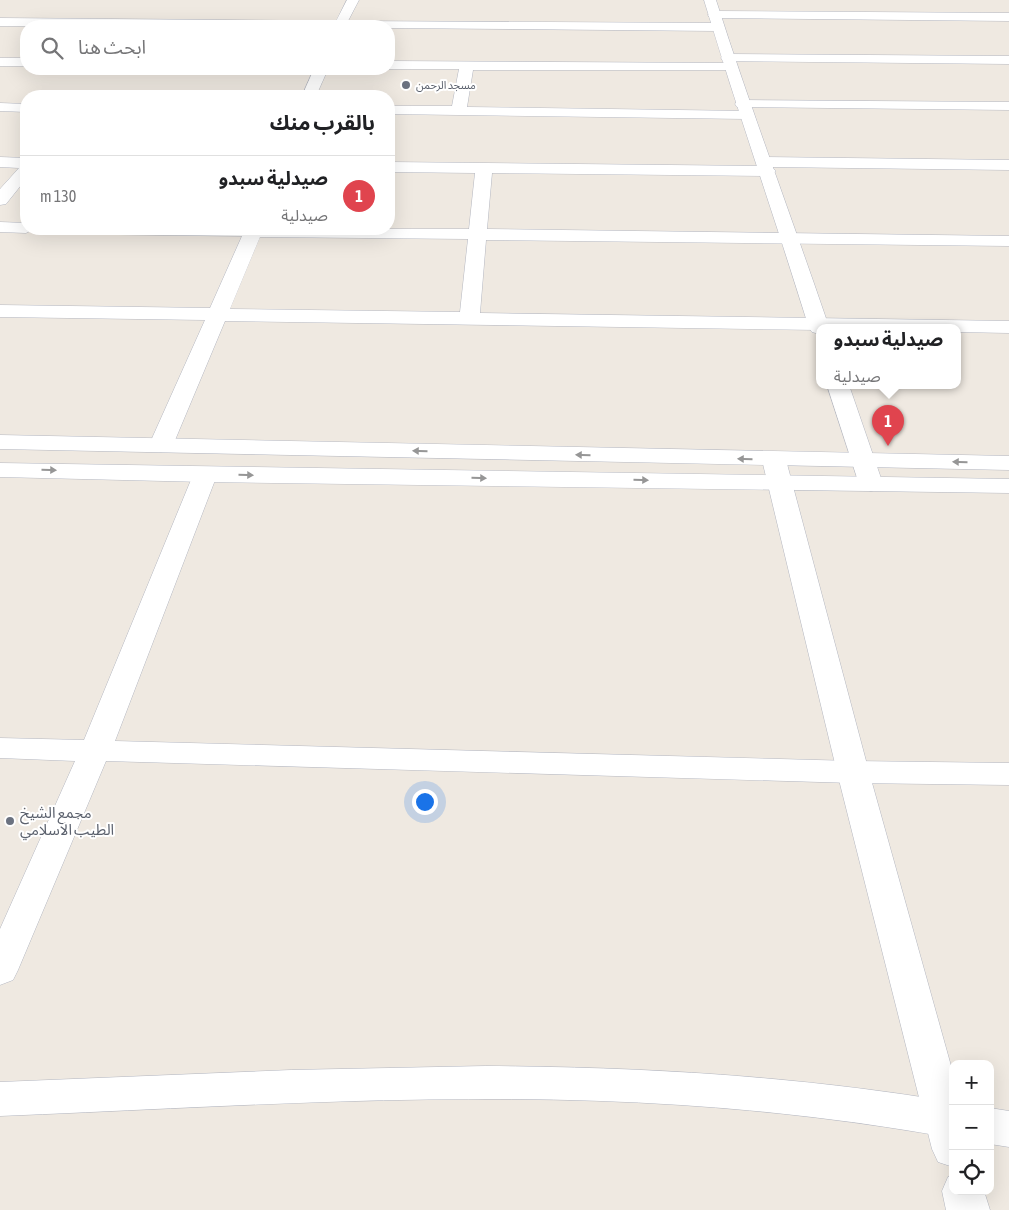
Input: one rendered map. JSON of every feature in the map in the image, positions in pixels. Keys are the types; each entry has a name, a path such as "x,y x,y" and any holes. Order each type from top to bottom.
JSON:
{"street":[{"path":"342,20 353,0"},
{"path":"714,14 818,324"},
{"path":"395,26 504,30 714,14 1009,17"},
{"path":"0,22 20,22"},
{"path":"395,65 467,65 501,60 729,62 1009,60"},
{"path":"0,62 20,62"},
{"path":"460,111 467,65"},
{"path":"312,90 318,75"},
{"path":"395,110 745,110 1009,106"},
{"path":"0,107 20,108"},
{"path":"0,162 20,163"},
{"path":"395,166 484,168 1009,165"},
{"path":"470,317 484,168"},
{"path":"0,200 20,176"},
{"path":"0,227 20,228"},
{"path":"395,233 789,240 1009,241"},
{"path":"161,445 252,235"},
{"path":"0,311 470,317 816,326"},
{"path":"961,327 1009,327"},
{"path":"839,389 871,484"},
{"path":"0,442 161,445 777,471 871,484 1009,486"},
{"path":"0,470 205,475 777,471 864,460 1009,463"},
{"path":"777,471 853,772 949,1125"},
{"path":"0,970 95,751 205,475"},
{"path":"0,748 853,772 1009,774"},
{"path":"0,1099 353,1085 527,1084 657,1087 778,1095 949,1129"},
{"path":"994,1127 1009,1129"},
{"path":"964,1195 968,1210"}],"place":[{"name":"مسجد الرحمن","path":"406,85"},
{"name":"صيدلية سبدو","path":"888,446"},
{"name":"مجمع الشيخ الطيب الاسلامي","path":"10,821"}]}
